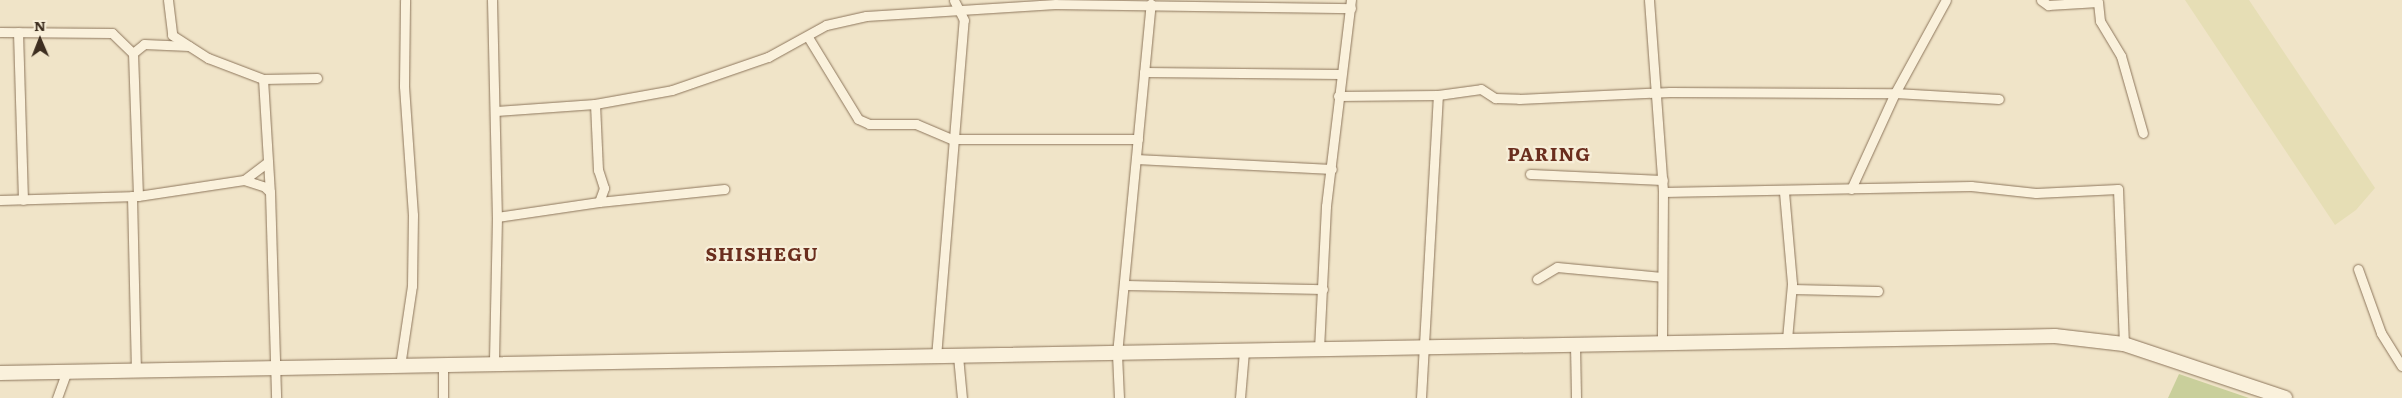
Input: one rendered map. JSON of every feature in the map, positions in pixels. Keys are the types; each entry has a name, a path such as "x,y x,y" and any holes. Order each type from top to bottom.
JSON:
{"main road":[{"path":"0,373 494,363 1117,354 1787,339 2055,336 2124,344 2285,398"}],"street":[{"path":"168,0 172,35 208,58 263,79 317,78"},
{"path":"400,366 412,286 413,215 404,86 405,0"},
{"path":"492,0 497,217 494,363"},
{"path":"936,357 963,12 954,0"},
{"path":"1649,0 1663,180 1662,342"},
{"path":"1851,189 1895,93 1945,0"},
{"path":"2041,0 2048,5 2098,2 2100,21 2121,56 2143,133"},
{"path":"496,111 595,104 672,90 768,57 808,37 826,25 866,16 1117,2 1151,4 1351,4 1340,74 1319,349"},
{"path":"1119,398 1117,354 1126,285 1151,4"},
{"path":"0,32 112,33 133,53 136,370"},
{"path":"18,32 23,200"},
{"path":"808,37 858,119 870,124 916,124 952,138 1138,139"},
{"path":"133,53 144,44 191,46"},
{"path":"1144,72 1340,74"},
{"path":"263,79 270,192 276,398"},
{"path":"1338,96 1438,95 1481,89 1495,98 1519,99 1657,94 1895,93 1998,99"},
{"path":"1421,398 1438,95"},
{"path":"595,104 598,170 604,188 599,202"},
{"path":"1136,160 1332,169"},
{"path":"0,200 135,196 244,180 268,162"},
{"path":"1530,174 1663,180"},
{"path":"244,180 270,192"},
{"path":"1663,192 1784,192 1986,186 2036,193 2118,188 2124,344"},
{"path":"497,217 599,202 724,188"},
{"path":"1784,192 1792,289 1787,339"},
{"path":"1537,279 1557,266 1662,277"},
{"path":"2358,269 2381,333 2402,366"},
{"path":"1126,285 1323,289"},
{"path":"1792,289 1878,291"},
{"path":"1576,345 1576,398"},
{"path":"1240,398 1244,351"},
{"path":"958,356 962,398"},
{"path":"443,364 443,398"},
{"path":"57,398 67,371"}],"shaded area":[{"path":"2185,0 2249,0 2375,188 2356,210 2335,225"}],"green space":[{"path":"2179,374 2249,398 2168,398"}],"district":[{"name":"PARING","path":"1549,154"},
{"name":"SHISHEGU","path":"762,254"}]}
